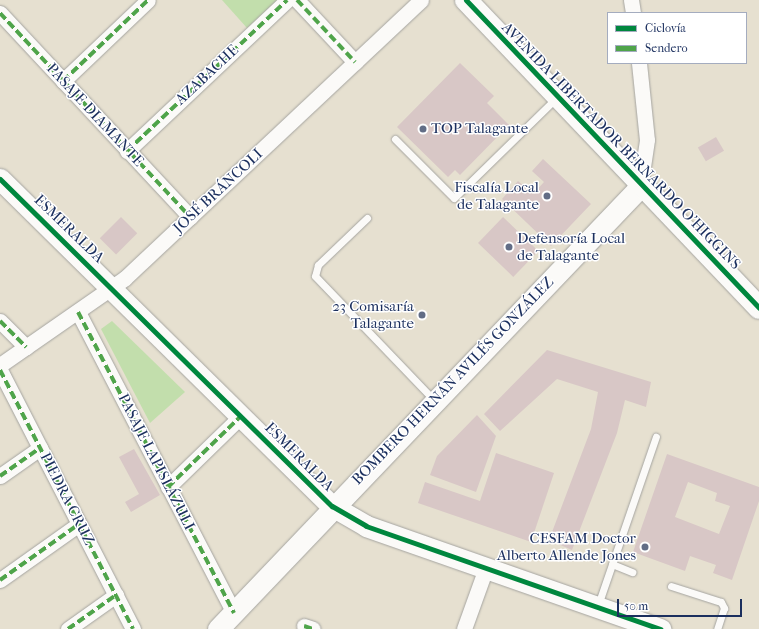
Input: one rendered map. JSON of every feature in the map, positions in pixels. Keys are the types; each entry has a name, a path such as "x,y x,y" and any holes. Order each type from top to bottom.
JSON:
{"main road":[{"name":"AVENIDA LIBERTADOR BERNARDO O'HIGGINS","path":"466,0 640,187 759,308"}],"street":[{"path":"0,4 4,0"},
{"path":"63,81 148,0"},
{"name":"AZABACHE","path":"127,151 287,0"},
{"path":"297,0 355,62"},
{"name":"JOSÉ BRÁNCOLI","path":"0,365 112,288 190,217 421,0"},
{"path":"631,0 633,12"},
{"name":"PASAJE DIAMANTE","path":"0,12 127,151 190,217"},
{"path":"639,64 647,140 640,187"},
{"name":"ESMERALDA","path":"0,179 332,506 366,526 660,629"},
{"name":"BOMBERO HERNÁN AVILÉS GONZÁLEZ","path":"218,629 332,506 640,187"},
{"name":"PASAJE LAPISLÁZULI","path":"78,312 234,613"},
{"path":"0,321 26,347"},
{"name":"PIEDRA CRUZ","path":"0,370 133,629"},
{"path":"168,487 241,416"},
{"path":"0,476 40,448"},
{"path":"0,580 79,524"},
{"path":"464,629 486,568"},
{"path":"68,629 116,595"}],"lane":[{"path":"395,139 454,198 557,98"},
{"path":"367,218 318,265 315,276 435,400"},
{"path":"598,607 656,437"},
{"path":"612,564 632,572"},
{"path":"671,586 721,602 724,608 717,629"}],"green space":[{"path":"222,0 278,0 247,28"},
{"path":"112,321 185,392 150,423 101,329"}],"building":[{"path":"460,63 494,96 487,103 509,125 460,175 455,170 448,177 397,127"},
{"path":"716,137 724,151 706,161 698,148"},
{"path":"543,159 591,204 551,246 502,199 518,181 533,194 544,182 532,171"},
{"path":"121,217 137,233 116,254 100,238"},
{"name":"Defensoría Local de Talagante","path":"503,217 538,251 513,277 478,243"},
{"path":"547,350 651,382 646,407 625,400 617,433 572,550 549,540 591,429 598,392 557,379 500,431 484,414"},
{"path":"477,415 496,436 476,492 430,475 437,456"},
{"path":"134,449 160,495 131,512 125,502 139,494 119,457"},
{"path":"496,453 554,473 531,542 418,503 425,482 480,501"},
{"path":"667,454 759,487 759,501 732,580 713,573 716,565 690,556 685,571 633,552","holes":["688,482 717,493 715,501 730,506 719,534 675,517"]}],"marked path":[{"path":"63,81 148,0"},
{"path":"127,151 287,0"},
{"path":"297,0 355,62"},
{"path":"0,13 190,217"},
{"path":"78,312 234,613"},
{"path":"0,321 26,347"},
{"path":"0,370 133,629"},
{"path":"168,487 241,416"},
{"path":"0,476 40,448"},
{"path":"0,580 79,524"},
{"path":"68,629 116,595"},
{"path":"304,626 313,629"}],"cycle path":[{"path":"466,0 759,308"},
{"path":"0,179 332,506 366,526 660,629"}],"place":[{"name":"TOP Talagante","path":"423,129"},
{"name":"Fiscalía Local de Talagante","path":"547,196"},
{"name":"Defensoría Local de Talagante","path":"509,247"},
{"name":"23 Comisaría Talagante","path":"422,315"},
{"name":"CESFAM Doctor Alberto Allende Jones","path":"645,547"}]}
